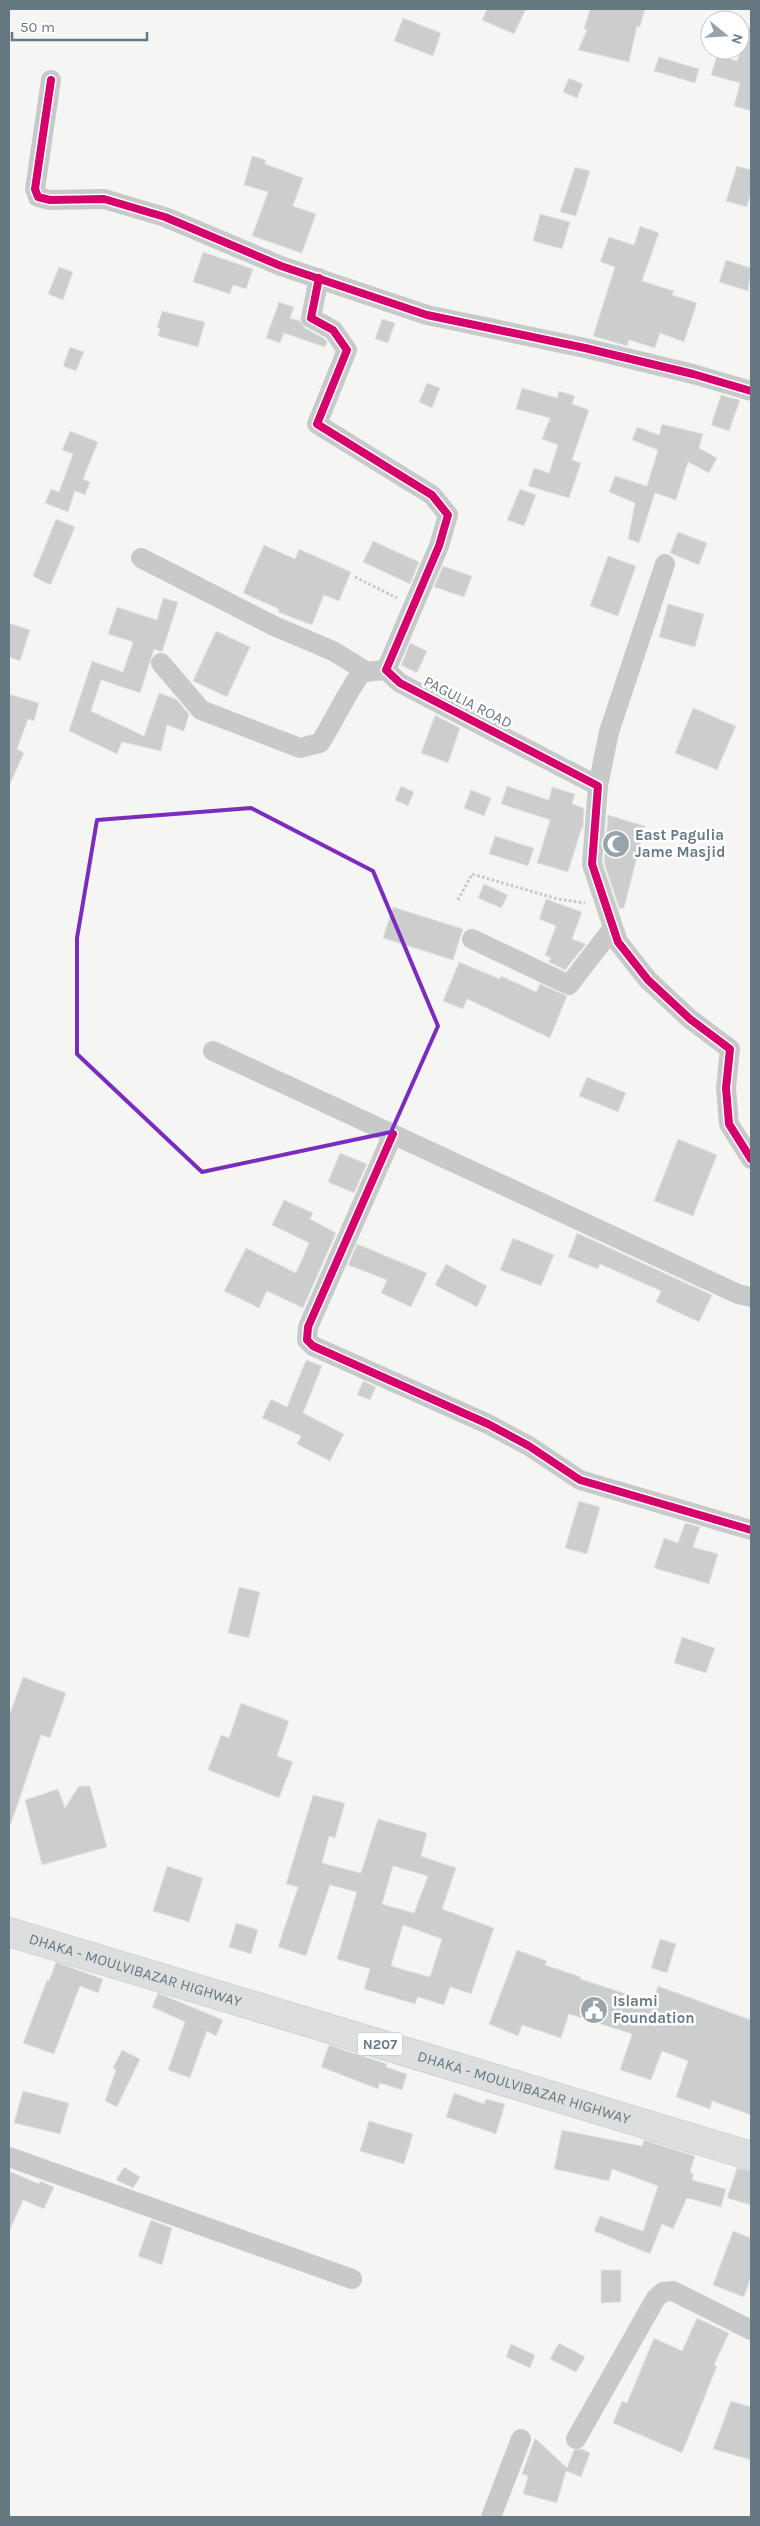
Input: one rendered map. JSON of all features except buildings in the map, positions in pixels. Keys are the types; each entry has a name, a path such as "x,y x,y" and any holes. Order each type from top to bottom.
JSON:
{"highway":[{"name":"DHAKA - MOULVIBAZAR HIGHWAY","path":"9,1932 751,2156"}],"street":[{"path":"51,80 35,189 38,197 50,200 104,199 165,217 281,266 427,315 585,348 751,391"},
{"path":"162,663 201,710 300,748 320,743 338,715 346,693 362,672 377,671 413,606 439,546 448,516 432,495 316,424 347,350 333,330 310,318 319,278"},
{"name":"PAGULIA ROAD","path":"141,558 274,626 377,671 598,786"},
{"path":"665,564 609,732 598,786 592,864 618,942 648,980 690,1019 730,1049 726,1088 729,1124 751,1159"},
{"path":"472,939 569,984 613,928"},
{"path":"213,1051 738,1294 751,1297"},
{"path":"393,1134 308,1327 307,1340 313,1346 488,1424 529,1446 580,1480 751,1530"},
{"path":"9,2157 352,2279"},
{"path":"576,2439 656,2298 663,2292 674,2291 751,2330"},
{"path":"491,2517 521,2439"}],"path":[{"path":"356,577 413,606"},
{"path":"458,900 472,874 558,899 584,904 603,898"}],"highlighted area":[{"path":"251,808 373,871 438,1026 391,1132 202,1172 77,1054 77,938 97,820"}],"cycle path":[{"path":"51,80 35,189 38,197 50,200 104,199 165,217 281,266 427,315 585,348 693,374 751,391"},
{"path":"319,278 311,318 333,330 347,350 317,424 432,495 448,515 439,546 386,670 400,683 598,786 592,864 618,942 648,980 690,1019 730,1049 726,1088 729,1124 751,1159"},
{"path":"393,1134 308,1327 307,1340 313,1346 488,1424 529,1446 580,1480 751,1530"}],"place":[{"name":"East Pagulia Jame Masjid","path":"616,844"},
{"name":"Islami Foundation","path":"594,2010"}]}
